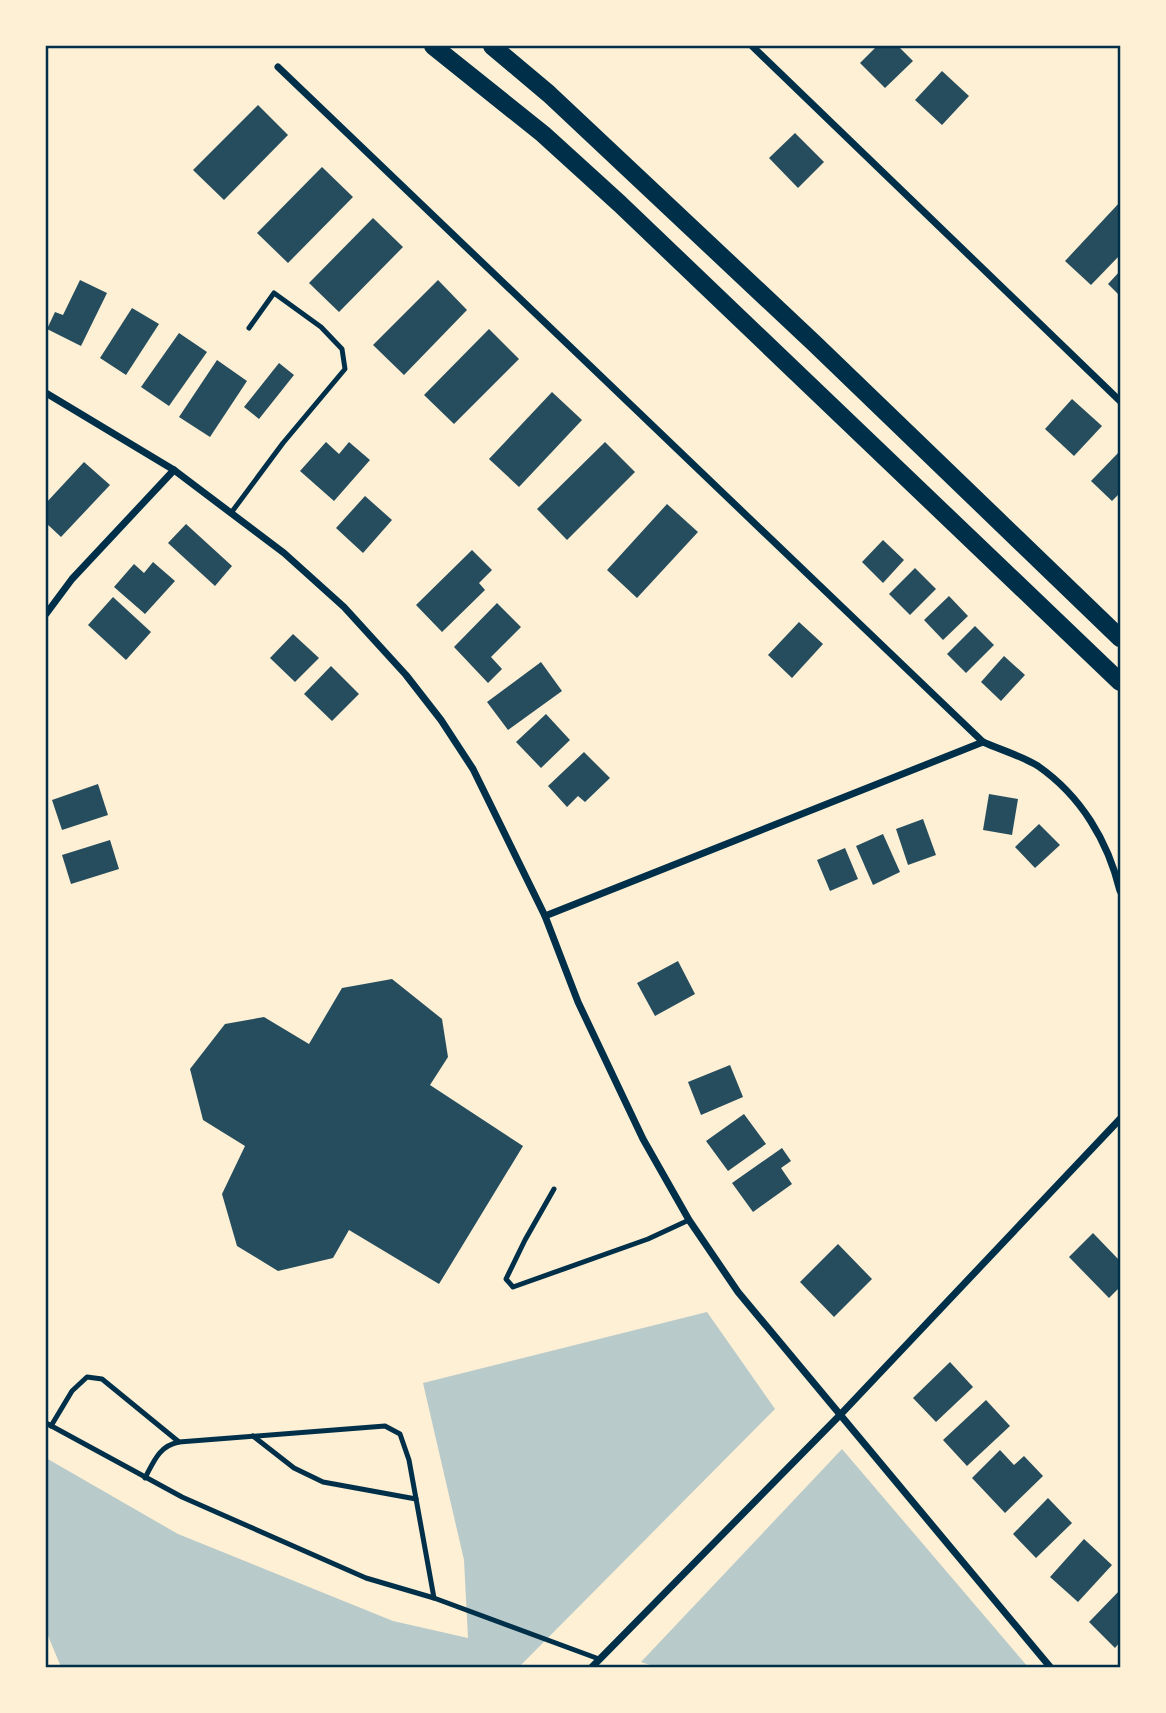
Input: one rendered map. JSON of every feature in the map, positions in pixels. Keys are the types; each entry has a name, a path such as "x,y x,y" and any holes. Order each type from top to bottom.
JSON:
{"main road":[{"path":"433,46 543,134 620,204 1121,682"},
{"path":"492,46 549,94 815,344 1121,638"}],"street":[{"path":"752,46 1121,401"},
{"path":"278,66 983,742 1036,765 1063,786 1087,813 1104,842 1121,891"},
{"path":"46,393 174,470 285,553 344,607 406,675 442,720 473,769 545,916 578,1002 643,1139 689,1220 738,1292 1051,1668"},
{"path":"46,614 72,579 174,470"},
{"path":"545,916 983,742"},
{"path":"591,1668 841,1414 1121,1119"}],"lane":[{"path":"231,513 283,443 345,369 342,349 321,327 274,293 249,328"},
{"path":"554,1189 506,1279 513,1287 648,1239 689,1220"},
{"path":"178,1442 102,1379 87,1377 72,1391 48,1424 182,1497 366,1578 433,1598 599,1659"},
{"path":"145,1478 158,1452 169,1444 178,1442 385,1426 400,1434 404,1444 433,1598"},
{"path":"253,1436 294,1468 323,1482 416,1499"}],"shaded area":[{"path":"707,1312 775,1409 519,1667 61,1667 46,1631 46,1458 178,1534 393,1621 468,1638 464,1560 423,1383"},
{"path":"842,1449 1028,1667 659,1668 641,1662"}],"building":[{"path":"877,46 898,46 913,61 885,88 860,63"},
{"path":"942,71 969,96 942,125 915,100"},
{"path":"258,105 288,135 224,200 193,170"},
{"path":"795,133 824,162 798,188 769,158"},
{"path":"322,167 353,197 288,263 257,233"},
{"path":"1120,202 1120,255 1091,285 1065,261"},
{"path":"373,218 403,247 339,312 309,283"},
{"path":"1120,271 1120,296 1108,284"},
{"path":"80,280 107,293 81,346 47,329 55,312 63,315"},
{"path":"438,280 467,310 404,375 373,345"},
{"path":"132,308 159,324 126,375 100,358"},
{"path":"489,329 519,359 454,424 424,395"},
{"path":"179,333 207,352 169,406 141,387"},
{"path":"217,360 247,381 210,437 179,417"},
{"path":"279,363 294,375 259,419 244,407"},
{"path":"552,392 582,420 519,487 489,459"},
{"path":"1072,399 1102,426 1074,456 1045,429"},
{"path":"326,442 339,454 349,442 370,460 334,501 300,471"},
{"path":"605,442 635,472 567,540 537,509"},
{"path":"1119,452 1120,493 1112,501 1091,481"},
{"path":"84,462 110,485 61,537 46,523 46,503"},
{"path":"365,496 392,520 363,553 336,528"},
{"path":"667,504 698,532 637,598 607,570"},
{"path":"186,524 232,566 215,586 168,543"},
{"path":"883,540 904,560 883,583 862,562"},
{"path":"472,550 492,570 479,583 485,590 442,632 416,605"},
{"path":"153,562 175,581 145,614 114,587 134,564 144,573"},
{"path":"915,568 936,589 910,615 889,594"},
{"path":"949,596 968,616 943,640 924,620"},
{"path":"113,597 151,632 126,660 88,625"},
{"path":"497,603 521,627 491,657 502,669 488,683 454,647"},
{"path":"799,622 823,644 792,678 768,655"},
{"path":"975,626 994,645 966,673 947,654"},
{"path":"293,634 319,658 295,682 270,658"},
{"path":"1004,656 1025,675 1001,701 981,682"},
{"path":"541,662 562,691 508,730 487,702"},
{"path":"331,666 359,694 332,721 304,694"},
{"path":"546,714 570,740 541,768 516,742"},
{"path":"584,752 610,778 585,802 578,796 567,807 548,786"},
{"path":"98,784 108,815 62,830 52,800"},
{"path":"989,794 1018,799 1012,835 983,830"},
{"path":"923,819 936,855 908,865 896,829"},
{"path":"1039,824 1060,845 1035,868 1015,847"},
{"path":"883,834 900,872 873,885 856,846"},
{"path":"110,840 119,869 71,884 62,855"},
{"path":"845,848 858,879 830,891 817,860"},
{"path":"678,961 695,994 655,1016 637,983"},
{"path":"392,979 442,1019 448,1057 430,1085 523,1146 439,1284 349,1230 333,1258 278,1271 237,1246 222,1194 245,1146 203,1120 190,1069 225,1024 264,1017 309,1044 342,988"},
{"path":"730,1065 743,1097 701,1115 688,1082"},
{"path":"744,1114 766,1144 728,1171 706,1141"},
{"path":"782,1148 791,1161 781,1168 792,1184 753,1212 732,1183"},
{"path":"1093,1233 1120,1261 1120,1287 1109,1298 1069,1257"},
{"path":"838,1244 872,1279 834,1317 800,1282"},
{"path":"950,1362 973,1387 936,1422 913,1398"},
{"path":"986,1400 1010,1426 967,1466 943,1440"},
{"path":"1000,1450 1014,1465 1024,1456 1043,1476 1005,1513 972,1478"},
{"path":"1048,1498 1072,1523 1036,1558 1013,1534"},
{"path":"1084,1539 1112,1565 1078,1602 1050,1577"},
{"path":"1120,1590 1120,1642 1115,1648 1089,1622"}]}
